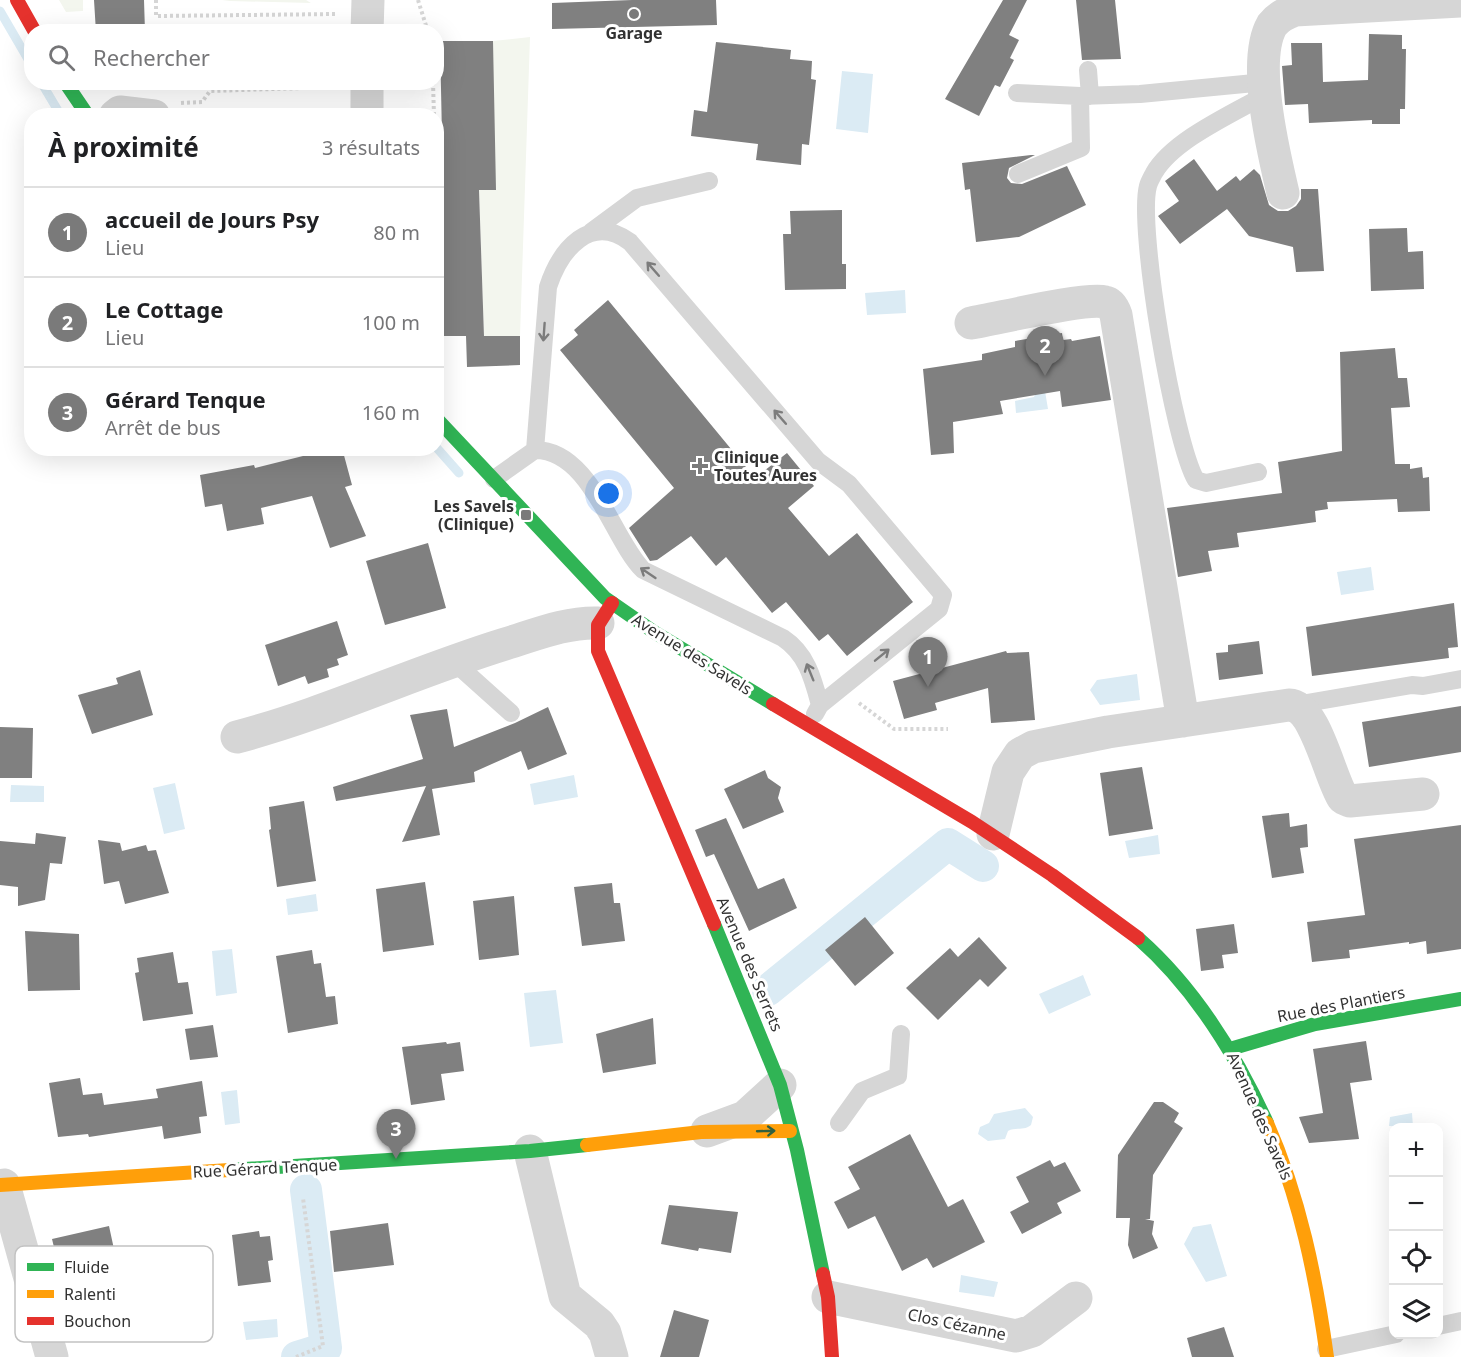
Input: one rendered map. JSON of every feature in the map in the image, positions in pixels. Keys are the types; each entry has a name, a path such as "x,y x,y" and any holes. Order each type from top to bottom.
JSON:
{"street":[{"path":"17,0 30,24"},
{"path":"1283,194 1269,135 1265,88 1268,38 1272,26 1286,13 1328,7 1461,1"},
{"path":"70,90 83,108"},
{"path":"971,323 1081,303 1105,302 1112,306 1116,315 1183,721"},
{"name":"Avenue des Savels","path":"444,426 579,574 604,613 808,726 993,834 1148,947 1206,1013 1246,1077 1293,1189 1310,1250 1327,1353"},
{"path":"237,737 279,725 453,661 604,613"},
{"name":"Avenue des Serrets","path":"604,613 596,641 603,664 765,1043 780,1085 790,1131 797,1150 828,1297 832,1357"},
{"path":"993,834 1008,772 1020,754 1044,743 1295,705 1308,715 1343,798 1350,801 1423,794"},
{"name":"Rue des Plantiers","path":"1230,1049 1263,1036 1292,1029 1461,999"},
{"name":"Rue Gérard Tenque","path":"700,1132 731,1124 745,1117 780,1085"},
{"name":"Rue Gérard Tenque","path":"2,1185 530,1151 700,1132 790,1131"},
{"path":"530,1151 565,1296 599,1324 605,1333 612,1357"},
{"path":"2,1185 20,1246"},
{"name":"Clos Cézanne","path":"828,1297 1016,1336 1032,1331 1076,1298"},
{"path":"48,1342 52,1357"}],"lane":[{"path":"1018,174 1081,148 1089,70"},
{"path":"1017,93 1085,96 1265,88"},
{"path":"1258,472 1206,483 1196,480 1189,469 1173,411 1152,278 1146,205 1148,186 1155,171 1170,154 1265,88"},
{"path":"535,450 548,287 564,253 638,198 709,181"},
{"path":"587,235 605,230 618,233 630,242 818,461 849,484 943,595 939,609 820,705 808,726"},
{"path":"494,479 535,450"},
{"path":"535,450 554,455 588,482 605,506 633,560 643,570 783,638 799,649 813,679 820,705"},
{"path":"453,661 510,713"},
{"path":"1295,705 1412,684 1423,686 1461,679"},
{"path":"839,1123 862,1091 898,1076 901,1034"},
{"path":"1443,1325 1461,1321"},
{"path":"1327,1353 1389,1337"}],"path":[{"path":"156,0 156,16 368,15"},
{"path":"418,0 426,24"},
{"path":"433,90 434,108"},
{"path":"151,108 149,104 202,102 210,91 367,95"},
{"path":"840,688 894,729 948,729"},
{"path":"296,1357 323,1346 303,1196"}],"shaded area":[{"path":"59,0 83,0 83,11 66,12"},
{"path":"222,0 306,0 311,3 230,1"},
{"path":"530,37 520,336 484,336 479,190 493,41"},
{"path":"842,71 873,74 868,133 836,129"},
{"path":"905,290 906,313 867,315 865,293"},
{"path":"1045,391 1048,409 1016,413 1015,401 1034,397 1036,393"},
{"path":"1371,567 1374,590 1341,595 1337,572"},
{"path":"1137,674 1140,700 1100,705 1090,690 1097,680"},
{"path":"574,775 578,797 534,805 530,784"},
{"path":"175,783 185,829 164,834 153,788"},
{"path":"11,785 44,786 44,802 10,802"},
{"path":"1158,835 1160,854 1129,858 1125,841"},
{"path":"316,894 318,911 288,915 286,899"},
{"path":"232,949 237,993 216,996 212,951"},
{"path":"1083,975 1091,995 1049,1014 1039,994"},
{"path":"556,990 563,1043 530,1047 524,993"},
{"path":"237,1090 240,1123 225,1125 221,1092"},
{"path":"1025,1108 1033,1117 1028,1127 1008,1131 1005,1139 988,1141 978,1134 980,1127 989,1123 994,1114"},
{"path":"1412,1113 1413,1123 1389,1123 1390,1117"},
{"path":"1211,1224 1227,1276 1206,1282 1184,1244 1193,1227"},
{"path":"961,1275 998,1282 994,1297 959,1292"},
{"path":"277,1319 278,1337 246,1340 243,1322"}],"building":[{"path":"94,0 144,0 145,24 96,24"},
{"name":"Garage","path":"716,0 717,25 552,29 552,3"},
{"path":"1003,0 1027,0 1009,35 1019,40 1010,58 1014,60 1000,87 995,85 979,116 945,99"},
{"path":"1076,0 1115,0 1121,59 1082,60"},
{"path":"1369,34 1402,35 1402,49 1406,49 1405,109 1400,109 1400,124 1372,124 1372,120 1309,123 1308,104 1285,105 1282,66 1292,65 1291,43 1322,43 1323,82 1368,80"},
{"path":"444,41 493,41 496,190 479,190 484,336 520,336 520,365 467,367 466,336 444,336 444,108 441,108 441,90 444,90"},
{"path":"716,42 791,50 790,59 812,61 811,79 816,80 809,145 802,144 801,165 756,160 758,144 691,136 694,110 707,112"},
{"path":"1035,155 1009,168 1007,178 1011,183 1022,184 1067,166 1086,205 1019,237 976,242 970,189 965,190 962,163"},
{"path":"1194,159 1217,191 1236,176 1240,181 1254,169 1260,175 1269,205 1278,211 1288,211 1296,206 1301,199 1301,189 1318,189 1324,271 1296,272 1293,247 1249,236 1227,209 1180,244 1158,216 1179,201 1165,181"},
{"path":"842,210 842,264 846,264 846,289 785,290 783,234 791,234 790,211"},
{"path":"1407,228 1408,252 1423,251 1424,289 1371,291 1369,229"},
{"name":"Clinique Toutes Aures","path":"608,300 755,478 787,453 814,486 788,508 829,556 857,533 913,602 847,656 828,634 819,641 786,602 772,613 726,557 716,566 691,536 657,560 650,561 629,528 674,488 560,350 578,335 574,330"},
{"path":"1062,333 1063,340 1071,339 1072,341 1100,336 1111,400 1062,407 1060,391 1000,401 1003,414 953,422 954,453 931,455 923,369 982,360 982,354 1015,347 1015,341"},
{"path":"1395,348 1398,378 1407,378 1410,407 1391,408 1395,464 1410,464 1410,469 1422,467 1423,478 1429,477 1430,511 1398,512 1397,499 1327,502 1328,509 1315,511 1316,522 1237,533 1239,547 1208,551 1212,571 1178,577 1167,508 1282,493 1278,462 1342,451 1340,352"},
{"path":"303,456 344,456 352,485 345,487 366,536 330,548 312,496 261,508 264,524 227,531 222,504 205,507 200,475 254,465 255,468"},
{"path":"428,543 446,608 385,625 366,561"},
{"path":"1454,603 1458,647 1448,648 1449,658 1312,676 1306,627"},
{"path":"337,621 348,655 337,659 339,665 327,669 329,677 308,684 305,676 278,686 265,645"},
{"path":"1259,641 1263,674 1219,680 1216,653 1228,652 1228,645"},
{"path":"1006,651 1007,653 1029,652 1035,720 991,723 988,688 935,703 937,710 904,719 893,681"},
{"path":"140,670 153,715 92,734 78,695 118,684 116,678"},
{"path":"1461,706 1461,752 1369,767 1362,722"},
{"path":"548,707 567,754 528,770 521,751 474,772 475,782 432,789 440,835 402,842 426,786 336,801 333,787 423,759 410,715 447,709 454,747 515,723"},
{"path":"0,727 33,728 32,778 0,778"},
{"path":"1142,767 1153,829 1109,836 1100,773"},
{"path":"765,770 768,778 781,787 778,798 784,812 743,829 724,789"},
{"path":"304,801 316,881 277,887 269,830 271,829 269,807"},
{"path":"1289,813 1290,827 1307,824 1308,847 1300,848 1304,873 1272,878 1262,816"},
{"path":"726,818 758,889 784,878 797,908 749,931 714,854 706,857 695,830"},
{"path":"1461,825 1461,949 1427,954 1426,941 1409,944 1409,942 1349,950 1350,958 1312,962 1307,922 1365,915 1354,839"},
{"path":"36,833 66,837 62,864 50,863 45,900 18,906 18,887 0,885 0,841 35,844"},
{"path":"98,840 120,843 122,851 146,845 148,851 156,850 169,893 125,904 119,881 104,884"},
{"path":"425,882 434,945 383,952 376,889"},
{"path":"612,883 614,903 620,903 625,941 582,946 574,887"},
{"path":"514,896 519,955 479,960 473,901"},
{"path":"865,917 894,953 855,986 825,950"},
{"path":"1234,924 1238,953 1222,955 1224,968 1201,971 1196,929"},
{"path":"25,931 79,934 80,990 28,991"},
{"path":"979,937 1007,968 988,987 980,979 938,1020 906,988 950,948 958,957"},
{"path":"312,950 314,964 321,963 326,997 335,996 338,1024 288,1033 276,956"},
{"path":"173,952 178,983 188,982 193,1014 143,1021 135,973 139,972 137,958"},
{"path":"653,1018 656,1064 603,1073 596,1034"},
{"path":"213,1025 218,1057 190,1060 185,1029"},
{"path":"1366,1041 1372,1080 1350,1083 1359,1139 1309,1143 1299,1117 1323,1113 1313,1049"},
{"path":"446,1042 447,1044 460,1042 464,1071 441,1074 445,1100 411,1105 402,1047"},
{"path":"80,1078 83,1095 102,1093 104,1105 158,1098 156,1089 202,1081 207,1116 199,1117 201,1133 164,1139 162,1126 89,1137 88,1134 58,1137 49,1083"},
{"path":"1154,1102 1163,1102 1179,1113 1174,1122 1183,1128 1153,1175 1150,1219 1145,1219 1154,1221 1152,1234 1158,1248 1133,1259 1128,1245 1130,1218 1116,1218 1118,1155"},
{"path":"910,1134 948,1207 963,1199 985,1242 933,1268 927,1258 902,1271 875,1216 848,1229 834,1202 860,1189 848,1167"},
{"path":"1050,1160 1054,1167 1065,1162 1081,1191 1057,1203 1062,1213 1022,1234 1010,1212 1029,1202 1016,1177"},
{"path":"669,1205 738,1212 731,1253 699,1248 698,1251 661,1244"},
{"path":"388,1223 394,1265 334,1272 330,1231"},
{"path":"109,1226 113,1246 54,1246 52,1239"},
{"path":"259,1231 260,1237 270,1236 273,1260 268,1261 271,1282 238,1286 232,1235"},
{"path":"674,1310 709,1320 699,1357 660,1357"},
{"path":"1224,1327 1234,1357 1192,1357 1187,1338"}],"waterway":[{"path":"0,11 24,52"},
{"path":"46,90 56,108"},
{"path":"444,456 459,473"},
{"path":"768,990 948,844 983,866"},
{"path":"297,1357 326,1348 306,1190"}],"traffic: fast":[{"path":"70,90 83,108"},
{"path":"444,427 605,598 654,632 773,704"},
{"path":"714,924 780,1085 797,1150 823,1274"},
{"path":"1138,938 1178,978 1196,1001 1242,1072 1267,1123"},
{"path":"1230,1049 1315,1024 1461,999"},
{"path":"229,1170 530,1151 587,1145"}],"traffic: slow":[{"path":"1267,1123 1298,1209 1318,1297 1327,1357"},
{"path":"587,1145 701,1132 790,1131"},
{"path":"0,1185 229,1170"}],"traffic: jam":[{"path":"17,0 30,24"},
{"path":"612,603 598,625 598,651 714,924"},
{"path":"773,704 972,822 1052,875 1138,938"},
{"path":"823,1274 828,1297 832,1357"}],"place":[{"name":"Garage","path":"634,14"},
{"name":"Le Cottage","path":"1045,376"},
{"name":"Clinique Toutes Aures","path":"700,466"},
{"name":"Les Savels (Clinique)","path":"526,515"},
{"name":"accueil de Jours Psy","path":"928,687"},
{"name":"Gérard Tenque","path":"396,1159"}]}
